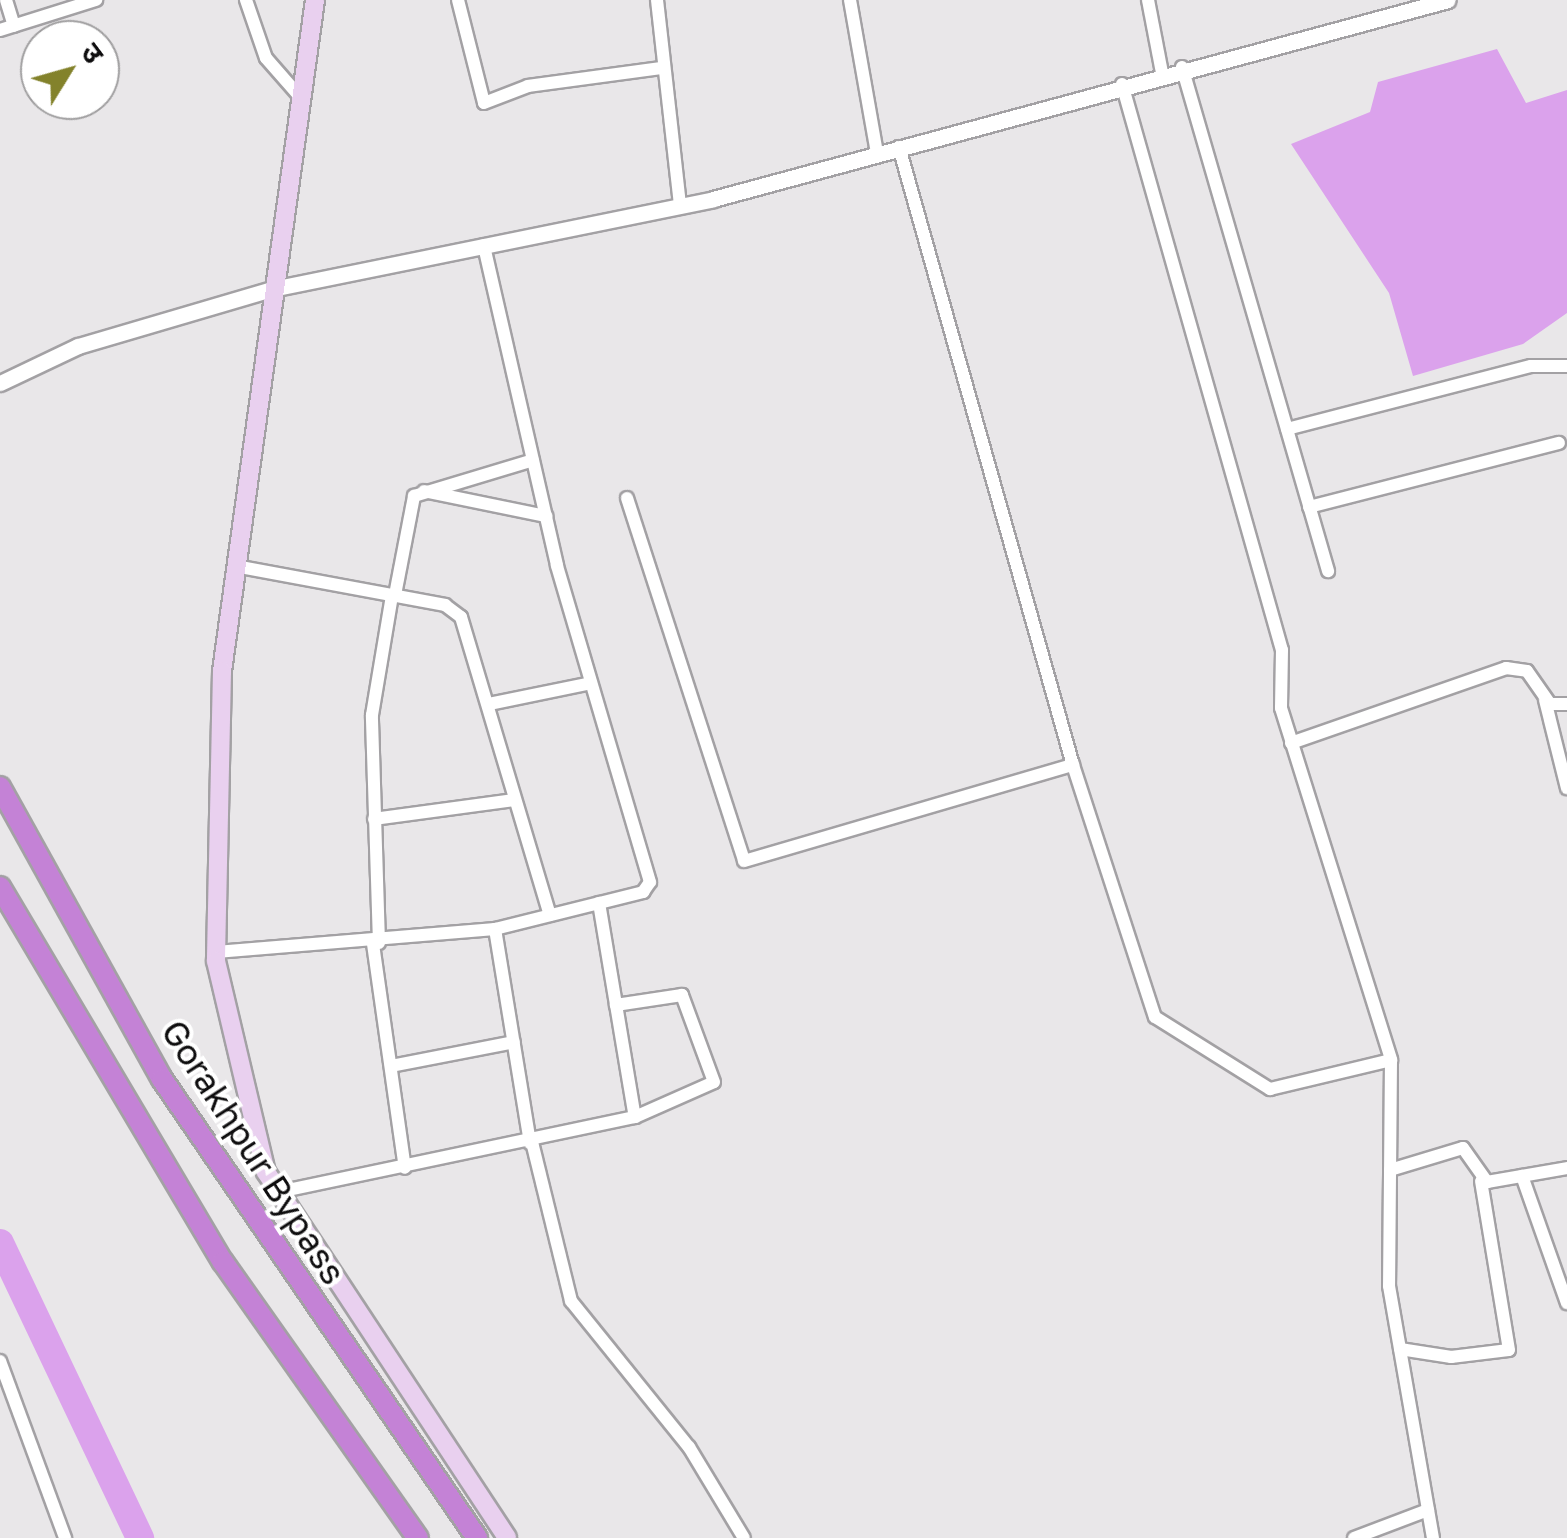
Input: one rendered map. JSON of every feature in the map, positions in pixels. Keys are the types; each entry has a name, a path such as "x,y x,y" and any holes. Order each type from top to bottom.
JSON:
{"highway":[{"name":"Gorakhpur Bypass","path":"0,787 162,1079 478,1538"},
{"path":"0,888 223,1262 418,1538"}],"main road":[{"path":"315,0 236,566 213,846 216,952 266,1172 507,1538"}],"street":[{"path":"6,0 7,28 96,0"},
{"path":"246,0 266,58 300,98"},
{"path":"458,0 484,102 528,86 662,68"},
{"path":"657,0 680,206"},
{"path":"850,0 878,153"},
{"path":"1148,0 1162,73"},
{"path":"0,383 78,346 272,288 680,206 1417,2 1448,0"},
{"path":"1182,68 1328,571"},
{"path":"1122,84 1282,650 1292,743 1391,1060 1389,1286 1433,1538"},
{"path":"899,147 1073,765 1161,1025 1270,1089 1391,1060"},
{"path":"216,952 376,943 495,929 599,903 650,882 546,516 484,245"},
{"path":"1287,429 1532,366 1567,366"},
{"path":"1309,507 1559,444"},
{"path":"405,1168 376,943 372,715 406,511 422,491 533,460"},
{"path":"422,491 546,516"},
{"path":"627,498 744,861 1073,765"},
{"path":"236,566 393,595 461,617 550,915"},
{"path":"1292,743 1506,668 1527,671 1544,700 1567,788"},
{"path":"488,704 592,683"},
{"path":"1544,700 1567,704"},
{"path":"374,819 514,800"},
{"path":"599,903 634,1117"},
{"path":"495,929 531,1143 571,1301 689,1448 744,1538"},
{"path":"279,1192 531,1143 634,1117 708,1086 716,1074 682,995 616,1005"},
{"path":"390,1066 514,1042"},
{"path":"1390,1170 1470,1148 1481,1180 1509,1350 1451,1357 1400,1349"},
{"path":"1481,1180 1567,1168"},
{"path":"1522,1176 1567,1303"},
{"path":"0,1361 66,1538"},
{"path":"1354,1538 1428,1510"}],"shaded area":[{"path":"1497,49 1526,103 1567,90 1567,313 1523,344 1413,376 1389,293 1291,144 1370,112 1378,82"}],"waterway":[{"path":"0,1243 140,1538"}]}
